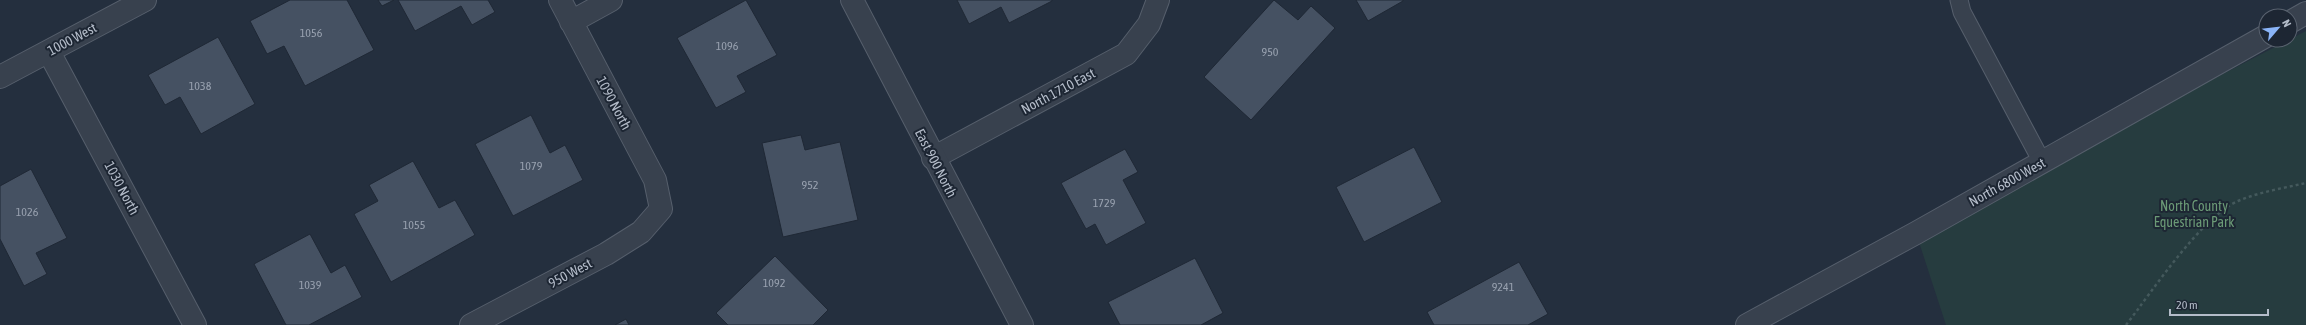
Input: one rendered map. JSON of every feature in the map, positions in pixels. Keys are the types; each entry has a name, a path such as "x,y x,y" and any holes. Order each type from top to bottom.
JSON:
{"street":[{"name":"1000 West","path":"0,78 145,0"},
{"name":"1090 North","path":"560,0 655,180 661,209"},
{"path":"571,22 612,0"},
{"name":"East 900 North","path":"852,0 933,158 1022,325"},
{"name":"North 1710 East","path":"933,158 1126,54 1149,24 1158,0"},
{"name":"North 6800 West","path":"1747,325 2258,40"},
{"name":"1030 North","path":"49,52 195,325"},
{"name":"950 West","path":"471,325 606,254 641,232 661,209"}],"lane":[{"path":"1959,0 1962,12 2042,162"}],"path":[{"path":"2126,325 2191,241 2212,219 2237,201 2306,182"}],"green space":[{"name":"North County Equestrian Park","path":"2306,31 2306,325 1946,325 1916,233 2273,48 2298,48 2298,35"}],"building":[{"path":"290,0 347,0 374,50 305,86 284,46 267,54 250,21"},
{"path":"378,0 394,0 382,6"},
{"path":"398,0 488,0 495,12 472,25 461,6 415,31"},
{"path":"746,0 777,55 737,76 746,92 716,108 677,38"},
{"path":"957,0 1052,1 1009,23 1001,7 969,24"},
{"path":"1274,0 1298,20 1311,6 1335,28 1251,120 1204,77"},
{"path":"1356,0 1403,0 1403,1 1368,21"},
{"path":"218,37 255,104 201,134 180,97 165,105 148,75"},
{"path":"531,115 550,153 565,145 583,180 513,216 475,144"},
{"path":"801,135 805,150 840,142 858,220 783,237 762,143"},
{"path":"1414,147 1442,202 1364,242 1336,187"},
{"path":"1125,149 1138,172 1123,180 1146,223 1106,245 1095,224 1086,229 1061,183"},
{"path":"413,161 439,208 455,200 475,235 391,282 354,214 378,201 369,185"},
{"path":"31,169 67,238 36,253 47,274 24,286 0,239 0,186"},
{"path":"310,234 331,273 345,265 362,297 309,325 286,325 254,264"},
{"path":"775,256 828,310 813,325 728,325 716,313"},
{"path":"1195,258 1223,313 1201,325 1120,325 1108,302"},
{"path":"1519,262 1548,314 1528,325 1434,325 1427,312"},
{"path":"626,319 629,325 615,325"}]}
